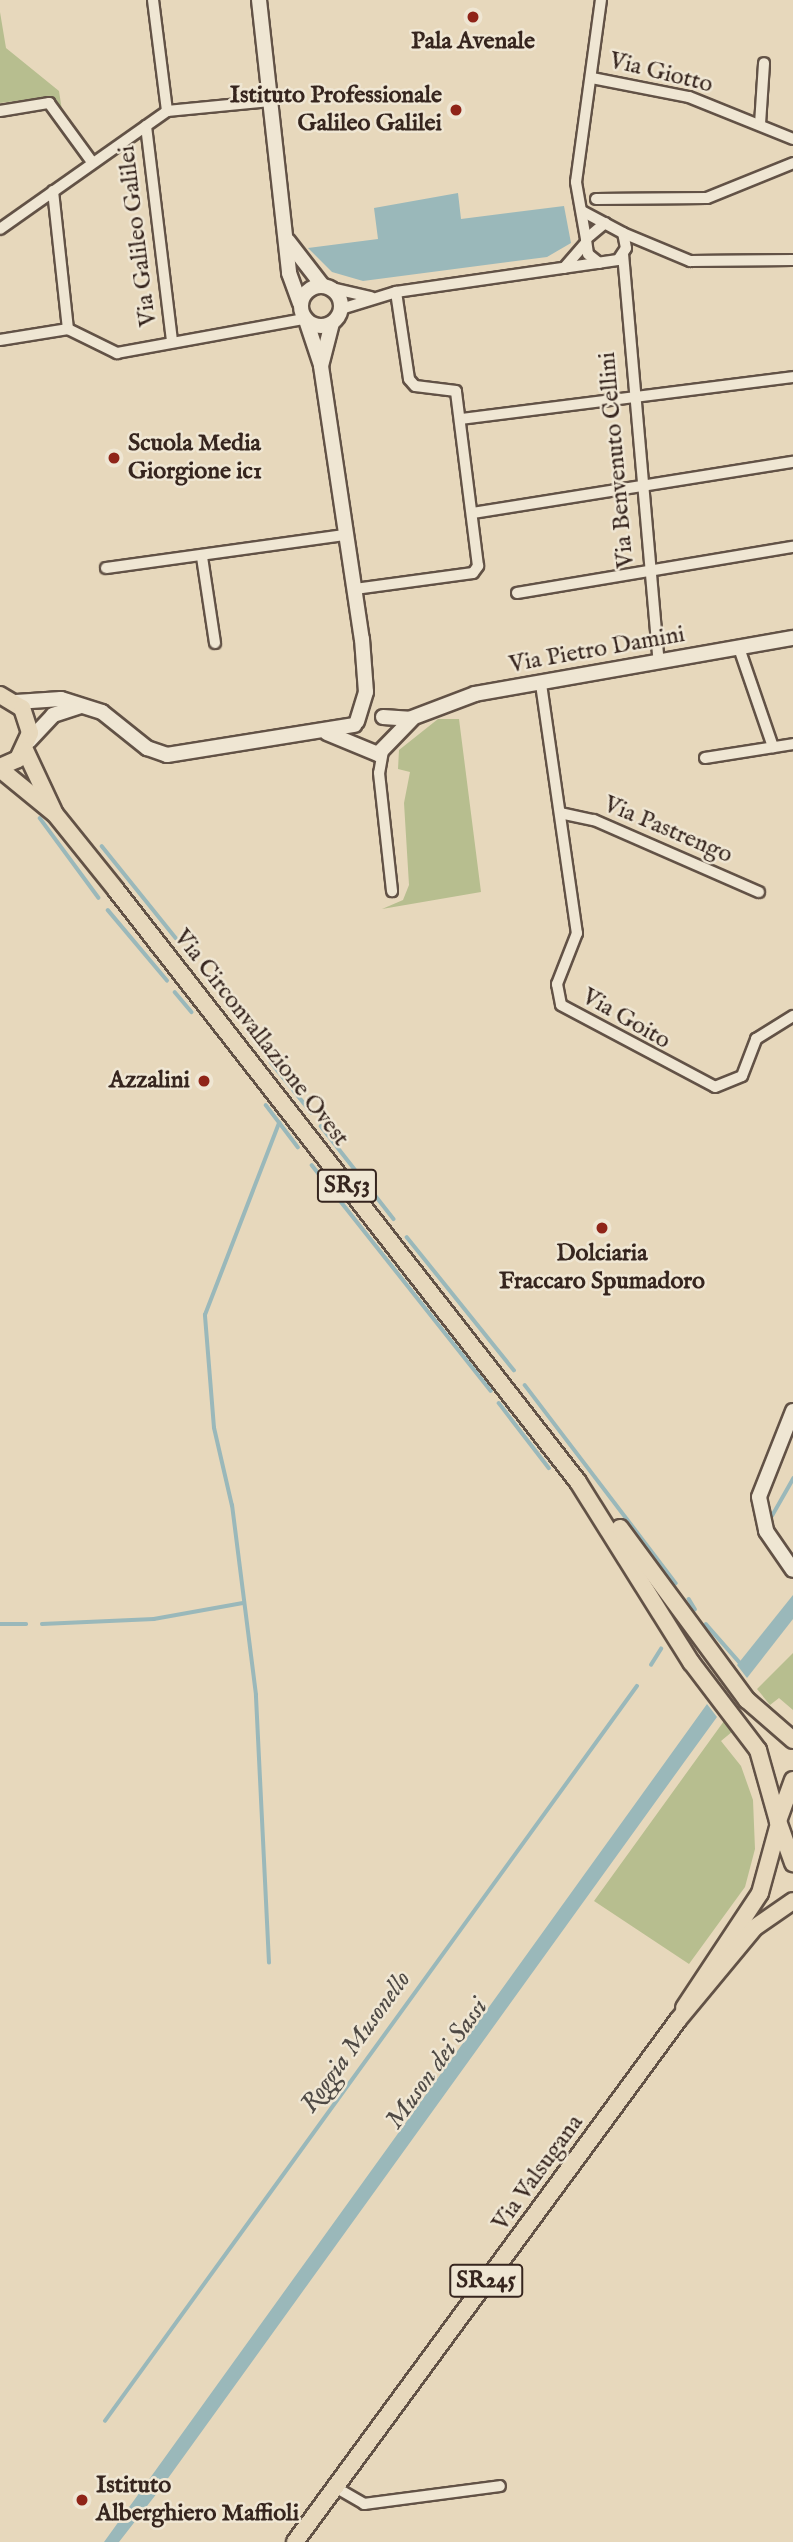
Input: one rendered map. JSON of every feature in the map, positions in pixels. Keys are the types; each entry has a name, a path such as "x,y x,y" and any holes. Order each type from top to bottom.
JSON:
{"main road":[{"path":"0,695 16,702"},
{"name":"Via Circonvallazione Ovest","path":"16,702 30,724 27,746 55,814"},
{"name":"Via Circonvallazione Ovest","path":"27,746 0,768 55,814 584,1490 634,1546 747,1700 793,1740"},
{"name":"Via Circonvallazione Ovest","path":"584,1490 710,1687 758,1750 778,1824 793,1863"},
{"path":"778,1824 793,1780"},
{"name":"Via Valsugana","path":"678,2020 760,1893 778,1824"},
{"name":"Via Valsugana","path":"295,2542 678,2020 754,1928 793,1901"}],"street":[{"path":"153,0 167,111"},
{"path":"259,0 291,284 321,366 355,589 366,692 356,723"},
{"name":"Via Giotto","path":"586,241 576,182 601,0"},
{"path":"760,124 764,63"},
{"name":"Via Giotto","path":"592,78 689,97 793,139"},
{"path":"0,229 167,111 271,101"},
{"path":"0,111 49,103 92,162"},
{"name":"Via Galileo Galilei","path":"146,126 172,341"},
{"path":"596,199 707,198 793,163"},
{"path":"53,191 68,329"},
{"path":"582,211 650,248 698,262 793,260"},
{"path":"564,268 605,223"},
{"name":"Via Benvenuto Cellini","path":"623,233 632,398 659,662"},
{"path":"286,237 327,286 341,309"},
{"path":"586,241 599,263"},
{"path":"321,366 332,323 341,309 371,297 599,263 624,253 650,248"},
{"path":"301,315 305,292 327,286 371,297"},
{"path":"355,589 473,573 478,566 460,419 452,386 424,388 409,379 396,292"},
{"path":"0,340 68,329 117,353 301,315 332,323"},
{"path":"460,419 793,377"},
{"path":"473,513 641,484 793,462"},
{"path":"106,568 202,557 345,535"},
{"path":"517,593 793,547"},
{"path":"202,557 215,643"},
{"name":"Via Pietro Damini","path":"413,718 462,697 793,638"},
{"path":"739,648 773,747"},
{"name":"Via Goito","path":"541,684 577,933 557,984 561,1005 715,1087 741,1076 756,1039 793,1016"},
{"path":"366,692 391,728 375,749"},
{"path":"16,702 61,699 81,706 119,720 147,748 167,755 326,733 381,716 413,718"},
{"path":"27,746 53,715 81,706"},
{"path":"375,749 413,718"},
{"path":"356,723 375,749 392,891"},
{"path":"326,733 375,749"},
{"path":"705,758 793,744"},
{"name":"Via Pastrengo","path":"560,813 594,820 759,892"},
{"path":"793,1411 760,1497 766,1531 793,1570"},
{"path":"335,2487 364,2504 500,2486"}],"green space":[{"path":"0,12 6,48 59,91 63,117 46,97 0,103"},
{"path":"438,719 459,719 481,892 382,909 403,900 409,885 404,803 410,772 398,769 399,750"},
{"path":"793,1653 793,1710 779,1698 770,1705 757,1689"},
{"path":"724,1721 733,1731 721,1741 741,1766 753,1800 755,1849 745,1887 689,1964 594,1901"}],"water":[{"path":"458,193 461,219 564,206 571,243 547,257 363,281 332,272 308,248 378,239 374,208"},
{"path":"793,1595 793,1619 747,1678 737,1665"},
{"path":"707,1704 717,1717 161,2488 119,2542 104,2542"}],"waterway":[{"path":"40,818 99,898"},
{"path":"102,846 176,938"},
{"path":"108,910 167,980"},
{"path":"175,992 192,1012"},
{"path":"271,1062 312,1113"},
{"path":"266,1105 298,1147"},
{"path":"269,1963 256,1695 232,1506 214,1428 205,1315 279,1123"},
{"path":"321,1126 394,1219"},
{"path":"312,1165 491,1391"},
{"path":"407,1237 514,1370"},
{"path":"525,1385 676,1583"},
{"path":"499,1403 549,1468"},
{"name":"Roggia Musonello","path":"772,1516 793,1479"},
{"name":"Roggia Musonello","path":"689,1599 695,1609"},
{"path":"42,1624 154,1619 243,1603"},
{"path":"0,1624 26,1624"},
{"path":"706,1624 742,1665"},
{"name":"Roggia Musonello","path":"651,1665 661,1649"},
{"name":"Roggia Musonello","path":"105,2421 637,1686"}],"place":[{"name":"Pala Avenale","path":"473,17"},
{"name":"Istituto Professionale Galileo Galilei","path":"456,110"},
{"name":"Scuola Media Giorgione ic1","path":"114,458"},
{"name":"Azzalini","path":"204,1081"},
{"name":"Dolciaria Fraccaro Spumadoro","path":"602,1228"},
{"name":"Istituto Alberghiero Maffioli","path":"82,2500"}],"water label":[{"name":"Muson dei Sassi","path":"437,2064"}]}
